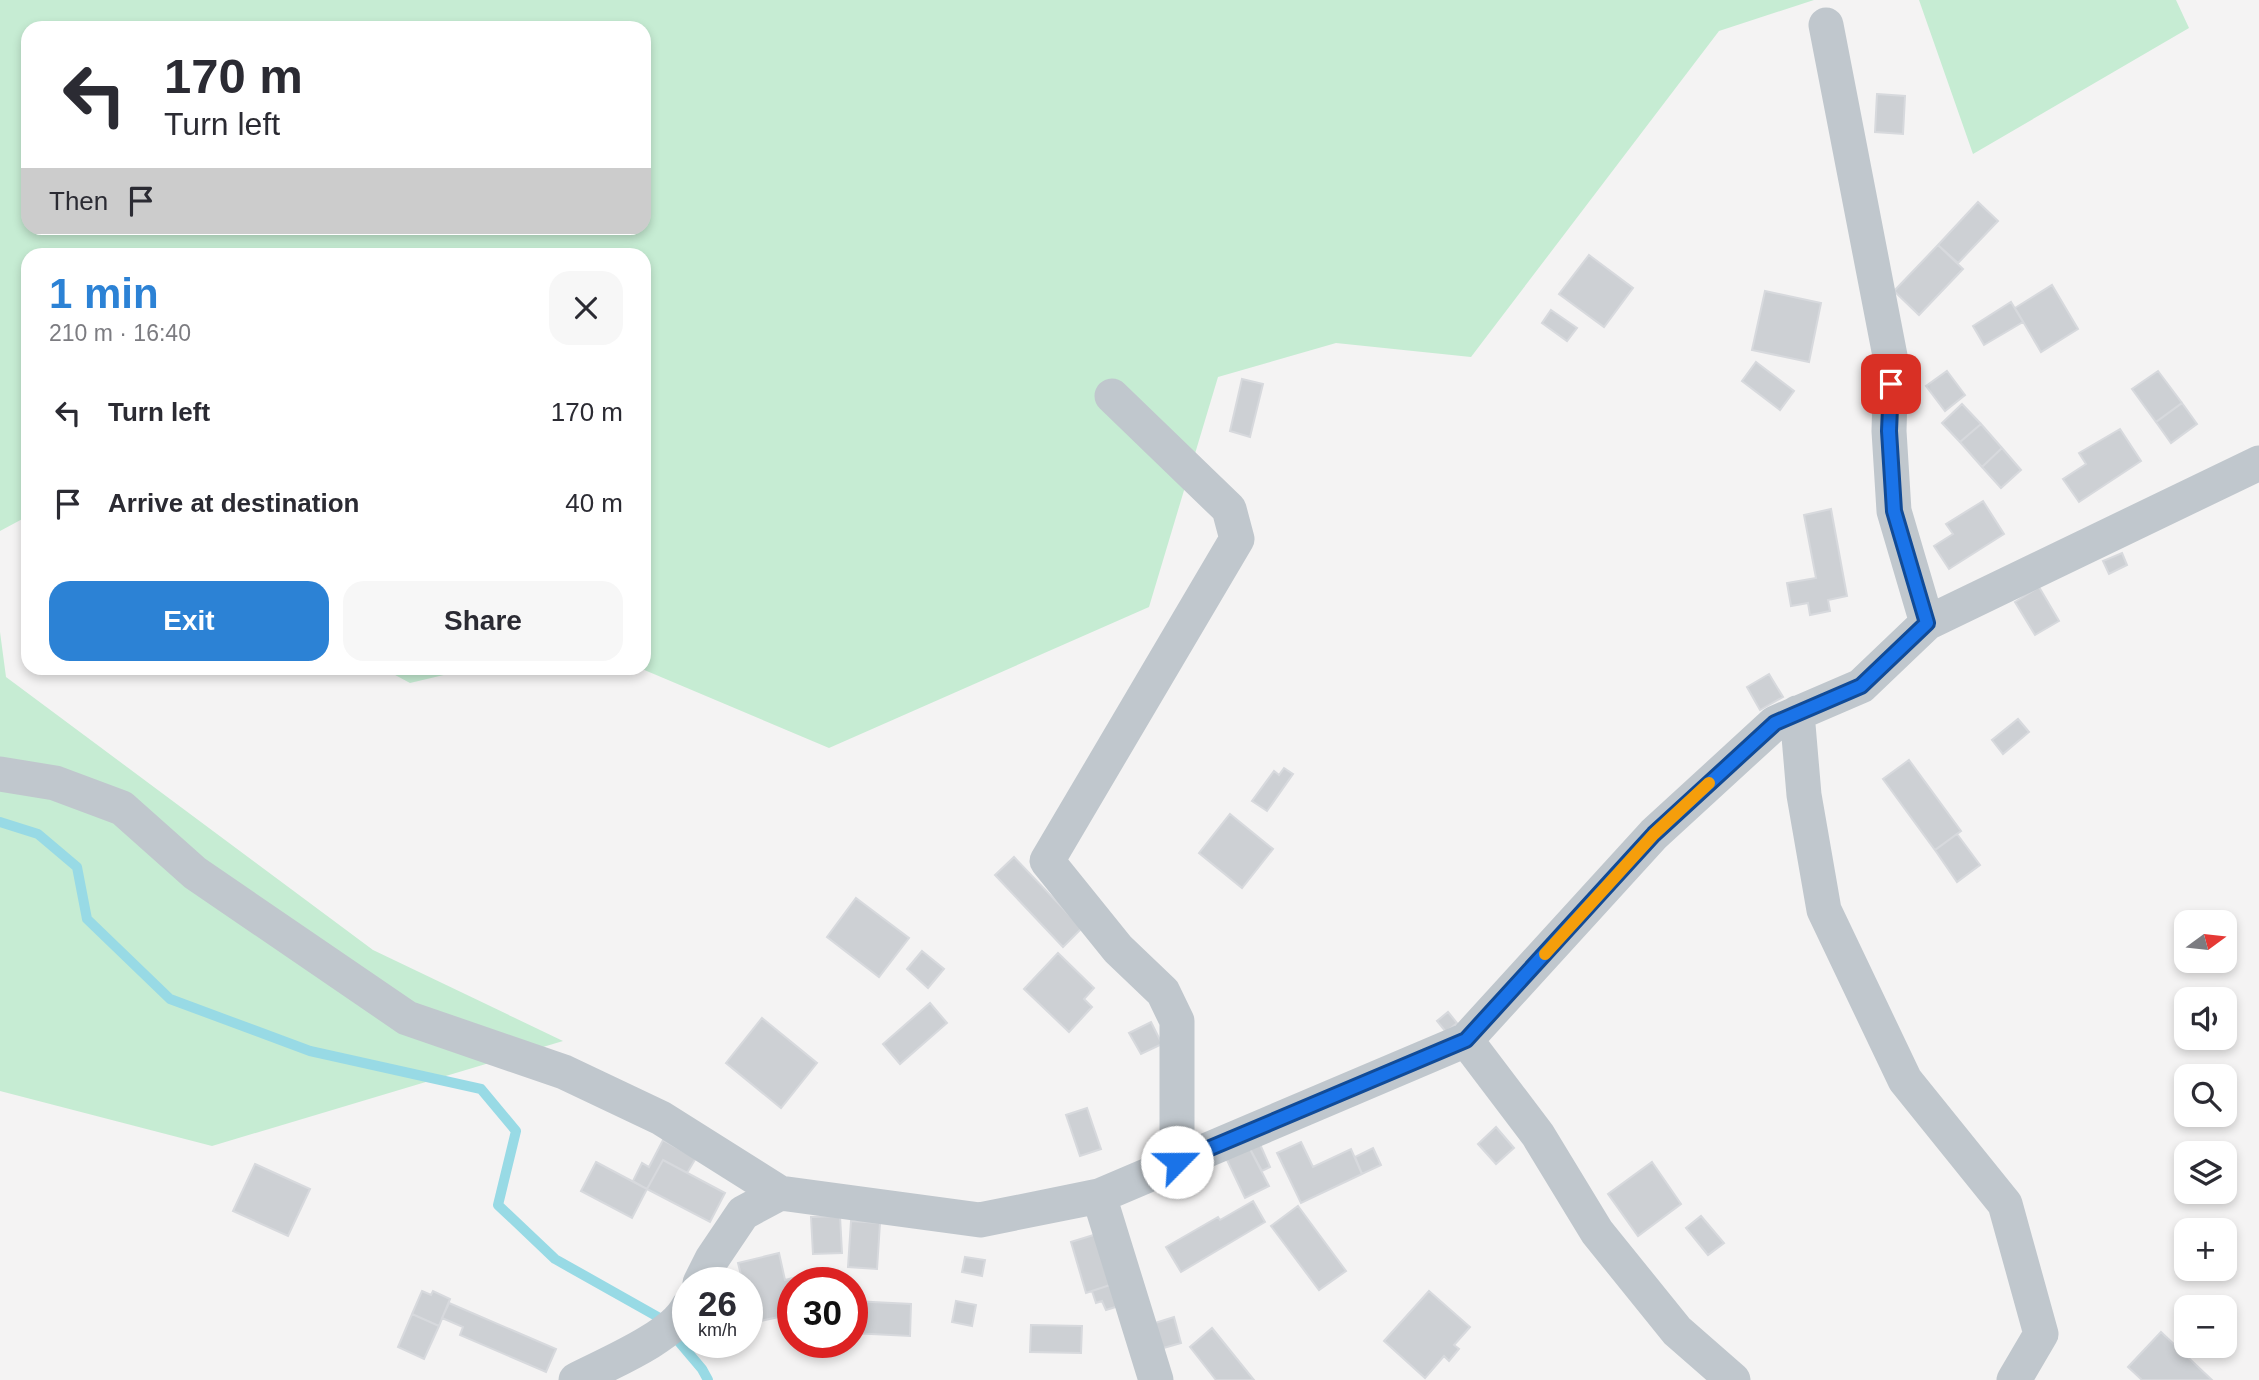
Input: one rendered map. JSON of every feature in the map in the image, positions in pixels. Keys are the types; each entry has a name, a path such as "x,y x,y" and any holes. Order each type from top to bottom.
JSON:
{"street":[{"path":"1826,25 1891,361 1889,431 1894,511 1927,623"},
{"path":"1112,396 1229,509 1237,539 1047,861 1118,949 1163,992 1177,1021 1177,1162"},
{"path":"0,774 55,783 122,808 195,873 407,1018 576,1078 661,1118 780,1192 980,1220 1099,1196 1466,1040 1654,834 1775,723 1861,686 1927,623 2259,463"},
{"path":"1797,713 1804,795 1824,910 1905,1080 2005,1204 2041,1334 2014,1380"},
{"path":"1466,1040 1538,1135 1597,1232 1677,1331 1732,1380"},
{"path":"708,1267 743,1213 780,1192"},
{"path":"1099,1196 1156,1380"},
{"path":"576,1380 651,1340 672,1325"}],"green space":[{"path":"0,0 1814,0 1719,31 1471,357 1336,343 1218,377 1149,607 829,748 651,673 651,248 21,248 21,520 0,531"},
{"path":"1919,0 2176,0 2189,28 1973,154"},
{"path":"0,632 6,677 373,950 563,1041 212,1146 0,1091"},
{"path":"395,675 444,675 410,683"}],"building":[{"path":"1877,94 1905,96 1903,134 1875,132"},
{"path":"1978,202 1998,221 1958,263 1938,245"},
{"path":"1938,245 1963,269 1919,315 1894,291"},
{"path":"1589,255 1633,288 1604,327 1559,294"},
{"path":"2052,285 2078,329 2041,352 2015,308"},
{"path":"1765,291 1821,303 1809,362 1752,350"},
{"path":"2011,302 2023,322 1984,345 1973,326"},
{"path":"1551,310 1577,328 1567,341 1542,323"},
{"path":"1756,362 1794,391 1780,410 1742,381"},
{"path":"1947,371 1965,395 1945,411 1926,386"},
{"path":"2158,371 2182,403 2156,422 2132,389"},
{"path":"1242,379 1263,384 1250,437 1230,431"},
{"path":"2182,403 2197,424 2171,443 2156,422"},
{"path":"1962,404 1981,424 1960,442 1942,423"},
{"path":"1981,424 2002,448 1982,467 1960,442"},
{"path":"2120,429 2141,461 2079,502 2063,479 2086,464 2079,453"},
{"path":"2002,448 2021,470 2001,488 1982,467"},
{"path":"1983,501 2004,534 1949,569 1934,546 1953,534 1946,524"},
{"path":"1831,509 1847,596 1828,600 1830,611 1810,615 1808,603 1791,606 1787,583 1816,578 1804,515"},
{"path":"2122,553 2127,565 2109,574 2103,561"},
{"path":"2039,587 2059,621 2035,635 2015,602"},
{"path":"1769,674 1783,697 1760,710 1747,687"},
{"path":"2018,719 2029,732 2003,754 1992,740"},
{"path":"1909,760 1961,831 1935,850 1883,779"},
{"path":"1284,768 1293,774 1267,811 1252,801 1274,771 1279,775"},
{"path":"1230,814 1273,849 1242,888 1199,853"},
{"path":"1957,834 1980,865 1957,882 1935,850"},
{"path":"1014,857 1073,919 1086,924 1063,947 995,875"},
{"path":"856,898 909,938 879,977 827,937"},
{"path":"922,951 944,969 928,988 907,969"},
{"path":"1058,953 1094,988 1084,999 1092,1007 1069,1032 1024,989"},
{"path":"930,1003 947,1023 900,1064 883,1044"},
{"path":"1448,1012 1457,1023 1446,1032 1437,1021"},
{"path":"762,1018 817,1063 781,1108 726,1063"},
{"path":"1151,1022 1162,1044 1141,1054 1129,1033"},
{"path":"1087,1108 1101,1149 1080,1156 1066,1115"},
{"path":"1496,1127 1514,1148 1496,1164 1478,1144"},
{"path":"663,1140 696,1158 687,1173 663,1160 647,1189 633,1181 642,1163 649,1167"},
{"path":"1259,1142 1270,1167 1262,1171 1249,1147"},
{"path":"1301,1142 1313,1167 1351,1149 1362,1174 1301,1203 1277,1153"},
{"path":"1249,1147 1269,1186 1245,1198 1226,1158"},
{"path":"1373,1148 1381,1165 1362,1174 1355,1157"},
{"path":"663,1160 725,1193 710,1222 647,1189"},
{"path":"596,1162 647,1189 632,1218 581,1191"},
{"path":"1652,1162 1681,1204 1638,1236 1608,1194"},
{"path":"255,1164 310,1189 288,1236 233,1211"},
{"path":"1253,1201 1265,1222 1181,1272 1166,1247 1218,1217 1220,1220"},
{"path":"1298,1206 1346,1271 1319,1290 1271,1226"},
{"path":"840,1216 842,1253 813,1254 811,1217"},
{"path":"1701,1216 1724,1243 1708,1255 1686,1228"},
{"path":"851,1221 880,1223 877,1269 848,1267"},
{"path":"1100,1233 1116,1283 1086,1293 1071,1242"},
{"path":"779,1253 782,1267 777,1267 777,1317 763,1320 763,1267 739,1267 738,1263"},
{"path":"965,1257 985,1260 982,1276 962,1272"},
{"path":"1116,1283 1122,1305 1106,1310 1102,1301 1096,1303 1092,1291"},
{"path":"422,1291 431,1295 433,1291 450,1299 439,1326 412,1314"},
{"path":"1429,1291 1470,1327 1454,1345 1459,1349 1449,1361 1444,1356 1425,1378 1384,1341"},
{"path":"956,1301 976,1305 972,1326 952,1322"},
{"path":"868,1302 911,1304 910,1336 868,1334"},
{"path":"449,1303 556,1349 546,1372 460,1335 463,1327 442,1318"},
{"path":"412,1314 439,1326 424,1359 398,1347"},
{"path":"1174,1317 1181,1343 1160,1349 1152,1324"},
{"path":"1031,1325 1082,1326 1081,1353 1030,1352"},
{"path":"1212,1328 1254,1380 1216,1380 1190,1347"},
{"path":"2161,1332 2174,1344 2174,1358 2189,1358 2212,1380 2142,1380 2128,1367"}],"waterway":[{"path":"0,822 38,834 77,867 87,919 170,999 310,1051 481,1089 516,1131 498,1205 555,1259 658,1317 702,1369 708,1380"}],"slow traffic":[{"path":"1545,954 1654,834 1709,783"}],"route":[{"path":"1177,1162 1466,1040 1654,834 1775,723 1861,686 1927,623 1894,511 1889,431 1891,384"}]}
